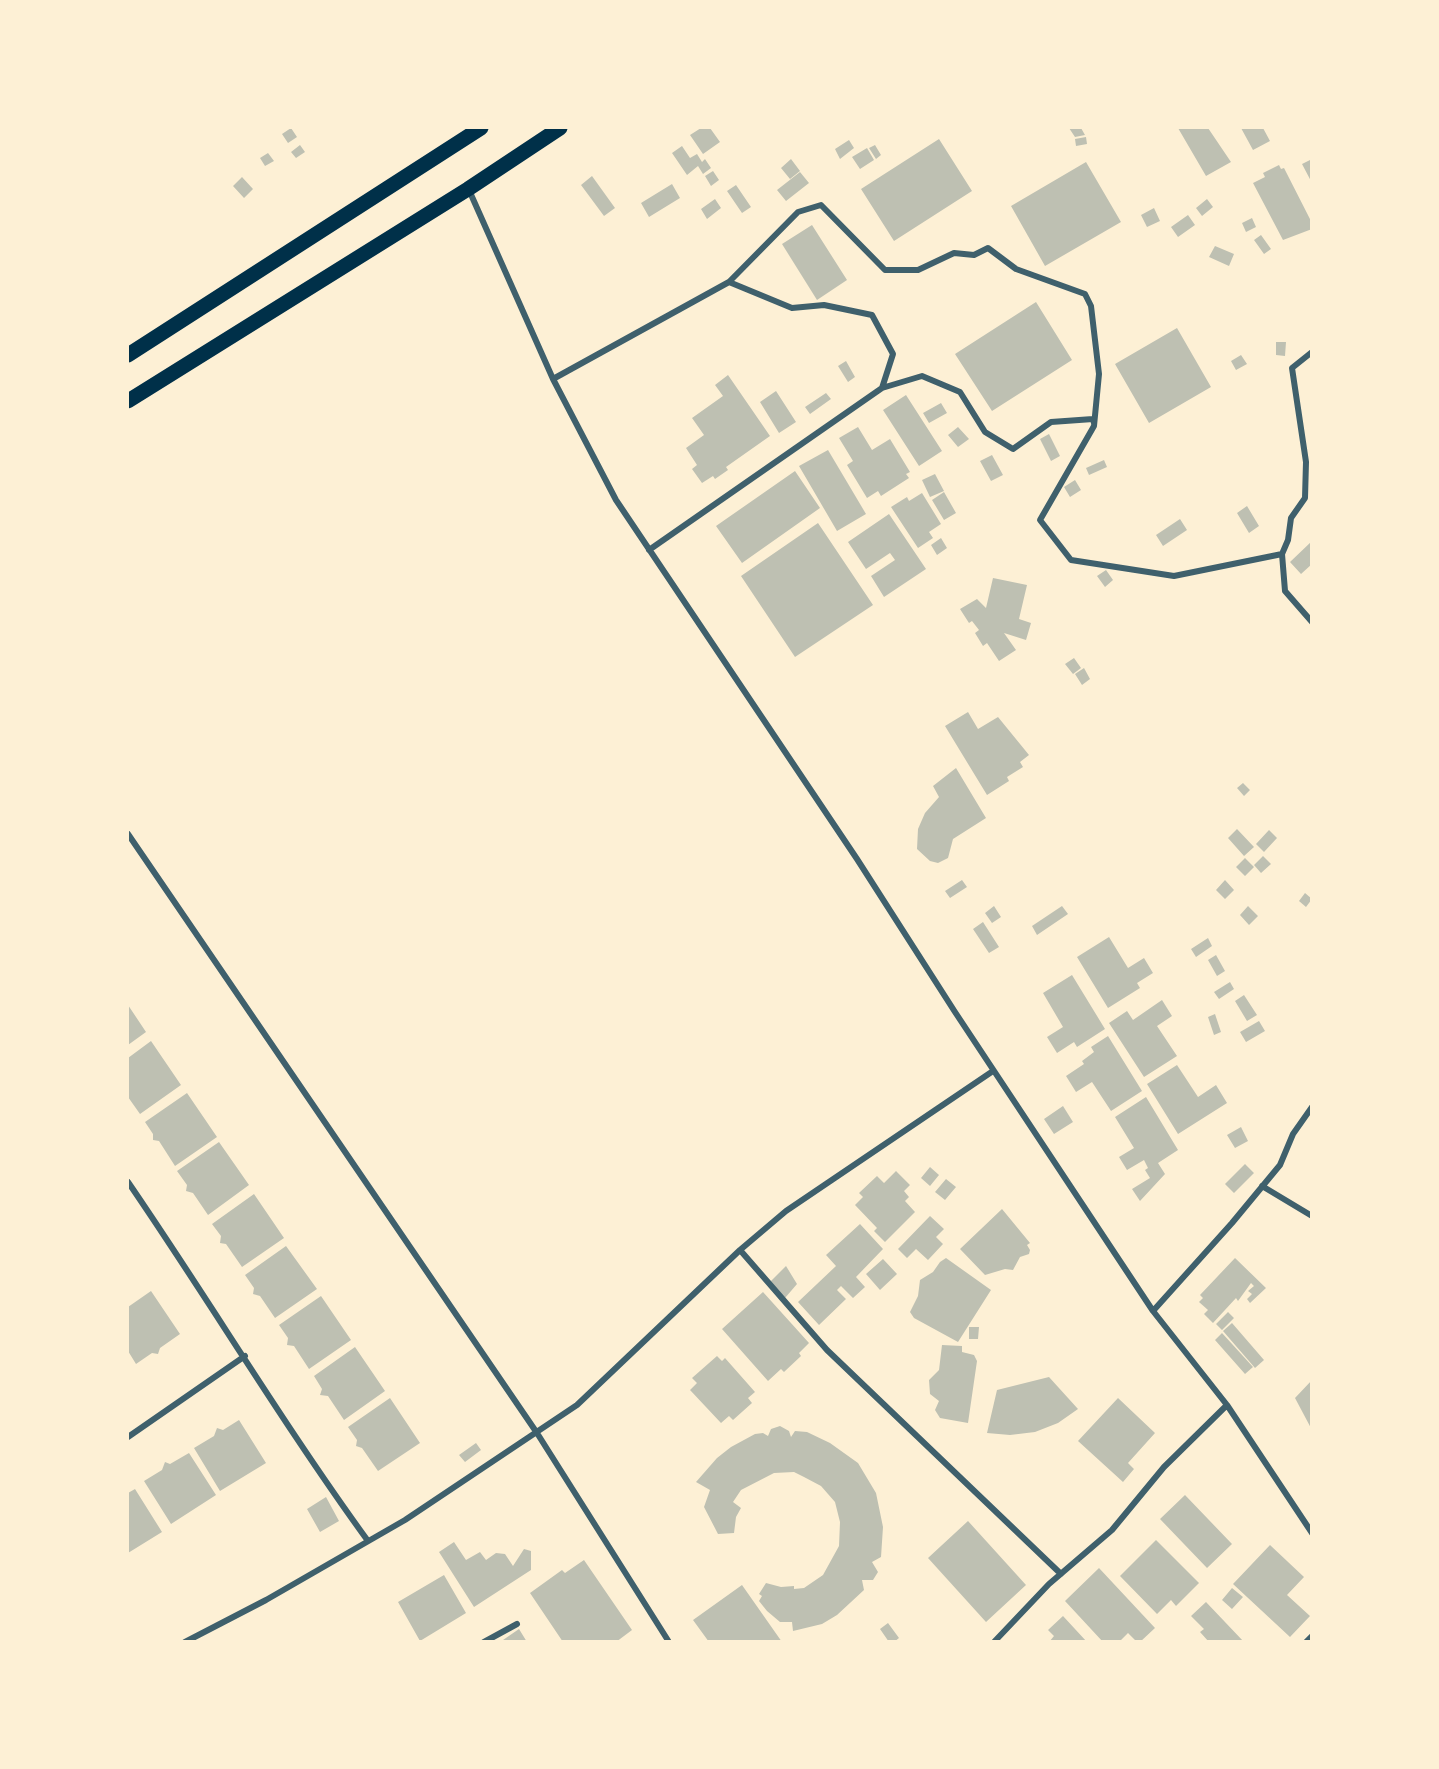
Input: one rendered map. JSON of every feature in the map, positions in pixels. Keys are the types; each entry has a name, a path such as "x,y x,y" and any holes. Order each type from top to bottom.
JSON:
{"main road":[{"path":"128,355 481,128"},
{"path":"128,401 468,189 560,128"}],"street":[{"path":"468,189 553,379 616,500 857,859 993,1071 1153,1311 1227,1405 1311,1533"},
{"path":"553,379 729,282 798,212 821,205 885,270 918,270 954,253 974,255 988,248 1016,269 1085,294 1091,306 1099,374 1094,426 1040,520 1071,560 1174,576 1282,554"},
{"path":"729,282 792,308 824,305 872,315 893,354 882,388"},
{"path":"1311,352 1292,368 1306,462 1305,498 1291,518 1288,540 1282,554 1285,591 1311,622"},
{"path":"648,550 882,388 922,376 960,392 985,432 1013,449 1051,422 1093,418 1094,426"},
{"path":"128,834 537,1432 669,1641"},
{"path":"185,1641 266,1600 405,1520 577,1405 740,1250 786,1212 993,1071"},
{"path":"1153,1311 1280,1165 1293,1134 1311,1107"},
{"path":"128,1182 245,1356 318,1472 368,1541"},
{"path":"1262,1186 1311,1216"},
{"path":"740,1250 827,1350 1061,1574"},
{"path":"128,1437 245,1356"},
{"path":"994,1641 1003,1638 1061,1574 1112,1530 1164,1467 1227,1405"},
{"path":"484,1641 518,1624"},
{"path":"1306,1641 1311,1636"}],"building":[{"path":"291,128 297,137 288,143 282,134"},
{"path":"701,128 710,128 720,142 703,154 690,135"},
{"path":"1069,128 1081,128 1085,135 1075,137"},
{"path":"1178,128 1208,128 1231,162 1206,176"},
{"path":"1241,128 1263,128 1270,141 1253,150"},
{"path":"1086,137 1087,144 1076,146 1075,139"},
{"path":"939,139 972,191 894,241 861,189"},
{"path":"849,140 854,148 840,159 835,149"},
{"path":"300,145 305,152 296,158 291,152"},
{"path":"875,145 881,155 876,159 869,148"},
{"path":"682,146 690,158 697,154 702,162 705,159 711,168 703,174 698,166 687,175 672,153"},
{"path":"867,148 874,160 860,169 852,157"},
{"path":"268,153 274,161 265,166 260,158"},
{"path":"791,159 800,171 790,179 781,168"},
{"path":"1312,159 1312,183 1302,164"},
{"path":"1086,162 1121,222 1045,266 1011,206"},
{"path":"1279,165 1281,169 1284,168 1312,223 1312,229 1283,240 1253,183 1265,177 1263,173"},
{"path":"713,171 719,180 711,186 705,176"},
{"path":"800,172 809,183 786,201 777,190"},
{"path":"592,176 615,208 604,216 581,185"},
{"path":"242,177 253,189 244,198 233,186"},
{"path":"672,184 680,198 649,217 641,203"},
{"path":"736,185 751,207 742,213 727,191"},
{"path":"715,199 721,208 707,219 701,209"},
{"path":"1207,199 1213,207 1202,216 1196,208"},
{"path":"1154,208 1160,221 1147,227 1141,215"},
{"path":"1188,215 1195,225 1178,237 1171,227"},
{"path":"1252,218 1256,227 1246,232 1242,223"},
{"path":"812,225 847,280 817,300 782,244"},
{"path":"1261,235 1271,249 1264,254 1254,240"},
{"path":"1215,246 1234,254 1229,266 1209,257"},
{"path":"1036,302 1072,360 992,411 955,354"},
{"path":"1177,328 1211,387 1149,423 1115,364"},
{"path":"1276,342 1286,342 1285,356 1276,355"},
{"path":"1241,355 1247,364 1236,370 1231,361"},
{"path":"846,361 855,377 848,382 838,366"},
{"path":"728,375 770,436 726,467 728,470 715,479 713,476 702,483 692,469 697,465 686,448 704,435 692,418 723,396 715,385"},
{"path":"776,391 796,422 779,433 760,402"},
{"path":"826,393 831,399 810,414 805,407"},
{"path":"906,395 942,451 919,466 883,410"},
{"path":"941,403 947,413 929,423 923,413"},
{"path":"858,427 872,450 890,439 910,472 906,474 909,478 881,496 878,491 867,498 847,465 853,461 839,438"},
{"path":"958,427 969,439 958,447 948,435"},
{"path":"1049,434 1060,456 1051,461 1040,439"},
{"path":"828,450 866,514 837,531 799,466"},
{"path":"992,455 1003,475 991,481 980,461"},
{"path":"1104,460 1107,467 1089,475 1086,468"},
{"path":"795,471 820,508 742,563 716,526"},
{"path":"935,474 944,491 930,497 922,480"},
{"path":"1075,480 1081,490 1070,497 1064,487"},
{"path":"944,492 956,513 944,520 932,500"},
{"path":"922,493 941,524 929,532 933,538 918,548 891,507 907,497 909,501"},
{"path":"1247,506 1259,526 1249,533 1237,513"},
{"path":"889,514 926,569 884,597 871,576 895,560 890,553 866,569 848,542"},
{"path":"1180,519 1187,530 1163,546 1156,535"},
{"path":"818,523 873,605 795,657 741,576"},
{"path":"941,538 947,548 937,555 931,545"},
{"path":"1312,541 1312,564 1301,574 1290,562"},
{"path":"1106,570 1113,580 1105,587 1097,576"},
{"path":"993,578 1027,585 1019,619 1031,623 1026,640 1004,633 1016,650 999,661 987,643 983,646 975,633 979,630 972,621 969,623 960,609 977,599 986,608"},
{"path":"1074,658 1081,668 1073,674 1065,664"},
{"path":"1084,668 1090,679 1082,685 1075,674"},
{"path":"968,712 978,729 998,717 1029,755 1020,762 1023,767 1007,777 1009,781 987,795 945,726"},
{"path":"956,768 986,818 953,839 948,858 938,863 930,861 917,849 918,829 925,813 939,797 933,786"},
{"path":"1243,783 1250,790 1244,796 1237,788"},
{"path":"1237,829 1254,847 1244,856 1228,838"},
{"path":"1269,830 1277,838 1264,852 1256,844"},
{"path":"1263,856 1271,864 1261,873 1254,865"},
{"path":"1245,858 1254,867 1245,876 1236,867"},
{"path":"962,880 967,887 950,898 945,891"},
{"path":"1225,880 1234,890 1225,899 1216,890"},
{"path":"1305,893 1312,899 1306,907 1299,901"},
{"path":"994,906 1001,917 992,923 985,913"},
{"path":"1062,906 1068,914 1037,935 1032,926"},
{"path":"1248,906 1258,916 1249,925 1240,915"},
{"path":"983,922 999,947 989,953 973,929"},
{"path":"1109,937 1128,968 1144,958 1153,973 1137,983 1140,988 1108,1008 1077,957"},
{"path":"1208,938 1212,946 1196,957 1191,949"},
{"path":"1216,955 1225,971 1217,976 1208,960"},
{"path":"1072,975 1105,1029 1077,1047 1074,1042 1057,1053 1047,1037 1063,1027 1043,993"},
{"path":"1230,982 1234,989 1219,999 1214,992"},
{"path":"1244,995 1257,1015 1247,1021 1235,1001"},
{"path":"1162,1000 1172,1016 1157,1026 1177,1056 1144,1077 1109,1023 1127,1011 1133,1020"},
{"path":"128,1005 146,1032 128,1045"},
{"path":"1215,1014 1221,1032 1214,1035 1208,1017"},
{"path":"1259,1021 1265,1031 1246,1042 1240,1032"},
{"path":"1108,1036 1142,1091 1111,1111 1092,1082 1076,1092 1066,1076 1084,1064 1082,1061 1094,1052 1091,1047"},
{"path":"151,1041 181,1085 140,1114 128,1097 128,1058"},
{"path":"1177,1065 1198,1097 1216,1085 1227,1103 1178,1134 1147,1084"},
{"path":"187,1093 217,1137 175,1166 159,1141 153,1140 153,1134 145,1122"},
{"path":"1146,1097 1178,1150 1158,1163 1165,1174 1140,1201 1132,1189 1150,1178 1145,1170 1148,1168 1144,1160 1127,1170 1119,1157 1134,1148 1115,1117"},
{"path":"1063,1106 1073,1122 1054,1134 1044,1119"},
{"path":"1241,1127 1248,1141 1235,1148 1227,1135"},
{"path":"219,1142 249,1185 208,1215 193,1193 186,1191 187,1185 177,1171"},
{"path":"1245,1164 1254,1173 1234,1193 1225,1184"},
{"path":"930,1167 939,1175 930,1186 921,1178"},
{"path":"896,1171 910,1185 904,1191 909,1197 905,1201 915,1212 885,1242 874,1231 877,1228 855,1205 863,1197 859,1193 877,1176 884,1183"},
{"path":"946,1179 956,1187 945,1200 935,1192"},
{"path":"254,1194 284,1238 242,1267 226,1244 220,1243 221,1236 212,1224"},
{"path":"1002,1209 1030,1243 1027,1245 1030,1250 1029,1254 1020,1257 1013,1270 1005,1269 985,1275 960,1249"},
{"path":"930,1216 944,1229 936,1237 943,1244 928,1260 916,1249 907,1258 898,1249"},
{"path":"860,1224 883,1249 856,1277 865,1287 853,1298 841,1286 837,1290 846,1299 819,1325 798,1302 836,1266 826,1255"},
{"path":"286,1246 317,1289 275,1318 260,1296 253,1294 254,1288 245,1275"},
{"path":"946,1258 991,1290 958,1342 914,1318 910,1312 918,1296 920,1280 933,1272"},
{"path":"1235,1258 1266,1288 1250,1303 1247,1299 1252,1294 1248,1291 1254,1286 1251,1283 1238,1301 1236,1298 1213,1323 1204,1314 1208,1310 1199,1302 1203,1298 1200,1295"},
{"path":"883,1259 897,1274 880,1290 866,1274"},
{"path":"786,1266 797,1284 785,1298 770,1282"},
{"path":"151,1291 180,1334 160,1348 158,1354 152,1353 136,1364 128,1351 128,1307"},
{"path":"763,1292 809,1343 799,1353 801,1356 784,1372 781,1369 768,1381 722,1329"},
{"path":"321,1296 351,1340 309,1369 294,1346 287,1345 288,1338 279,1325"},
{"path":"1228,1312 1234,1318 1222,1330 1216,1324"},
{"path":"1232,1323 1264,1360 1255,1368 1223,1331"},
{"path":"969,1327 979,1327 978,1339 969,1339"},
{"path":"1222,1333 1253,1367 1245,1374 1215,1340"},
{"path":"942,1345 962,1346 962,1352 974,1355 977,1361 968,1423 940,1418 935,1410 939,1401 930,1394 929,1380 939,1370"},
{"path":"355,1347 385,1391 344,1420 328,1396 320,1395 322,1389 314,1376"},
{"path":"717,1356 722,1361 725,1358 755,1392 748,1398 752,1403 733,1420 729,1416 721,1423 690,1390 697,1383 692,1378"},
{"path":"1049,1377 1078,1409 1058,1423 1035,1432 1010,1435 987,1433 997,1390"},
{"path":"1312,1380 1312,1430 1295,1398"},
{"path":"390,1398 420,1443 378,1471 362,1448 356,1446 357,1440 348,1427"},
{"path":"1118,1398 1155,1433 1128,1463 1134,1469 1123,1482 1078,1441"},
{"path":"239,1420 266,1463 220,1491 194,1448 214,1436 217,1428 223,1430"},
{"path":"780,1426 789,1431 791,1437 795,1431 807,1432 830,1443 858,1463 876,1493 883,1527 881,1557 872,1562 878,1572 873,1580 862,1580 864,1590 837,1615 822,1624 793,1631 792,1622 780,1622 767,1611 759,1601 762,1596 759,1594 766,1583 781,1587 794,1586 794,1589 804,1588 823,1575 839,1546 840,1522 835,1502 821,1486 794,1472 774,1473 741,1490 733,1502 741,1508 736,1517 734,1533 718,1534 704,1507 710,1490 696,1482 717,1458 731,1447 755,1434 763,1433 768,1436 771,1429"},
{"path":"476,1443 481,1450 465,1462 459,1455"},
{"path":"189,1453 216,1495 171,1524 144,1481 162,1470 165,1462 170,1464"},
{"path":"135,1489 162,1532 128,1553 128,1493"},
{"path":"1185,1495 1232,1544 1207,1568 1160,1519"},
{"path":"326,1497 339,1521 320,1532 307,1509"},
{"path":"968,1521 1026,1585 986,1622 928,1558"},
{"path":"1156,1540 1199,1583 1176,1606 1171,1600 1157,1614 1120,1576"},
{"path":"454,1542 466,1560 480,1552 486,1560 496,1553 505,1554 513,1566 524,1549 531,1551 531,1570 474,1607 439,1552"},
{"path":"1270,1545 1304,1577 1287,1595 1310,1616 1290,1637 1233,1584"},
{"path":"584,1560 632,1630 616,1642 563,1642 530,1593 562,1570 565,1573"},
{"path":"1099,1568 1155,1628 1140,1642 1128,1633 1119,1642 1103,1642 1065,1601"},
{"path":"444,1575 466,1613 420,1641 398,1602"},
{"path":"742,1585 782,1642 709,1642 693,1620"},
{"path":"1232,1588 1243,1597 1232,1609 1222,1600"},
{"path":"1206,1602 1244,1642 1209,1642 1200,1632 1204,1629 1191,1616"},
{"path":"1063,1616 1087,1642 1049,1642 1054,1636 1048,1630"},
{"path":"888,1623 899,1638 894,1642 889,1642 880,1629"},
{"path":"519,1629 527,1642 504,1642 503,1640"}]}
